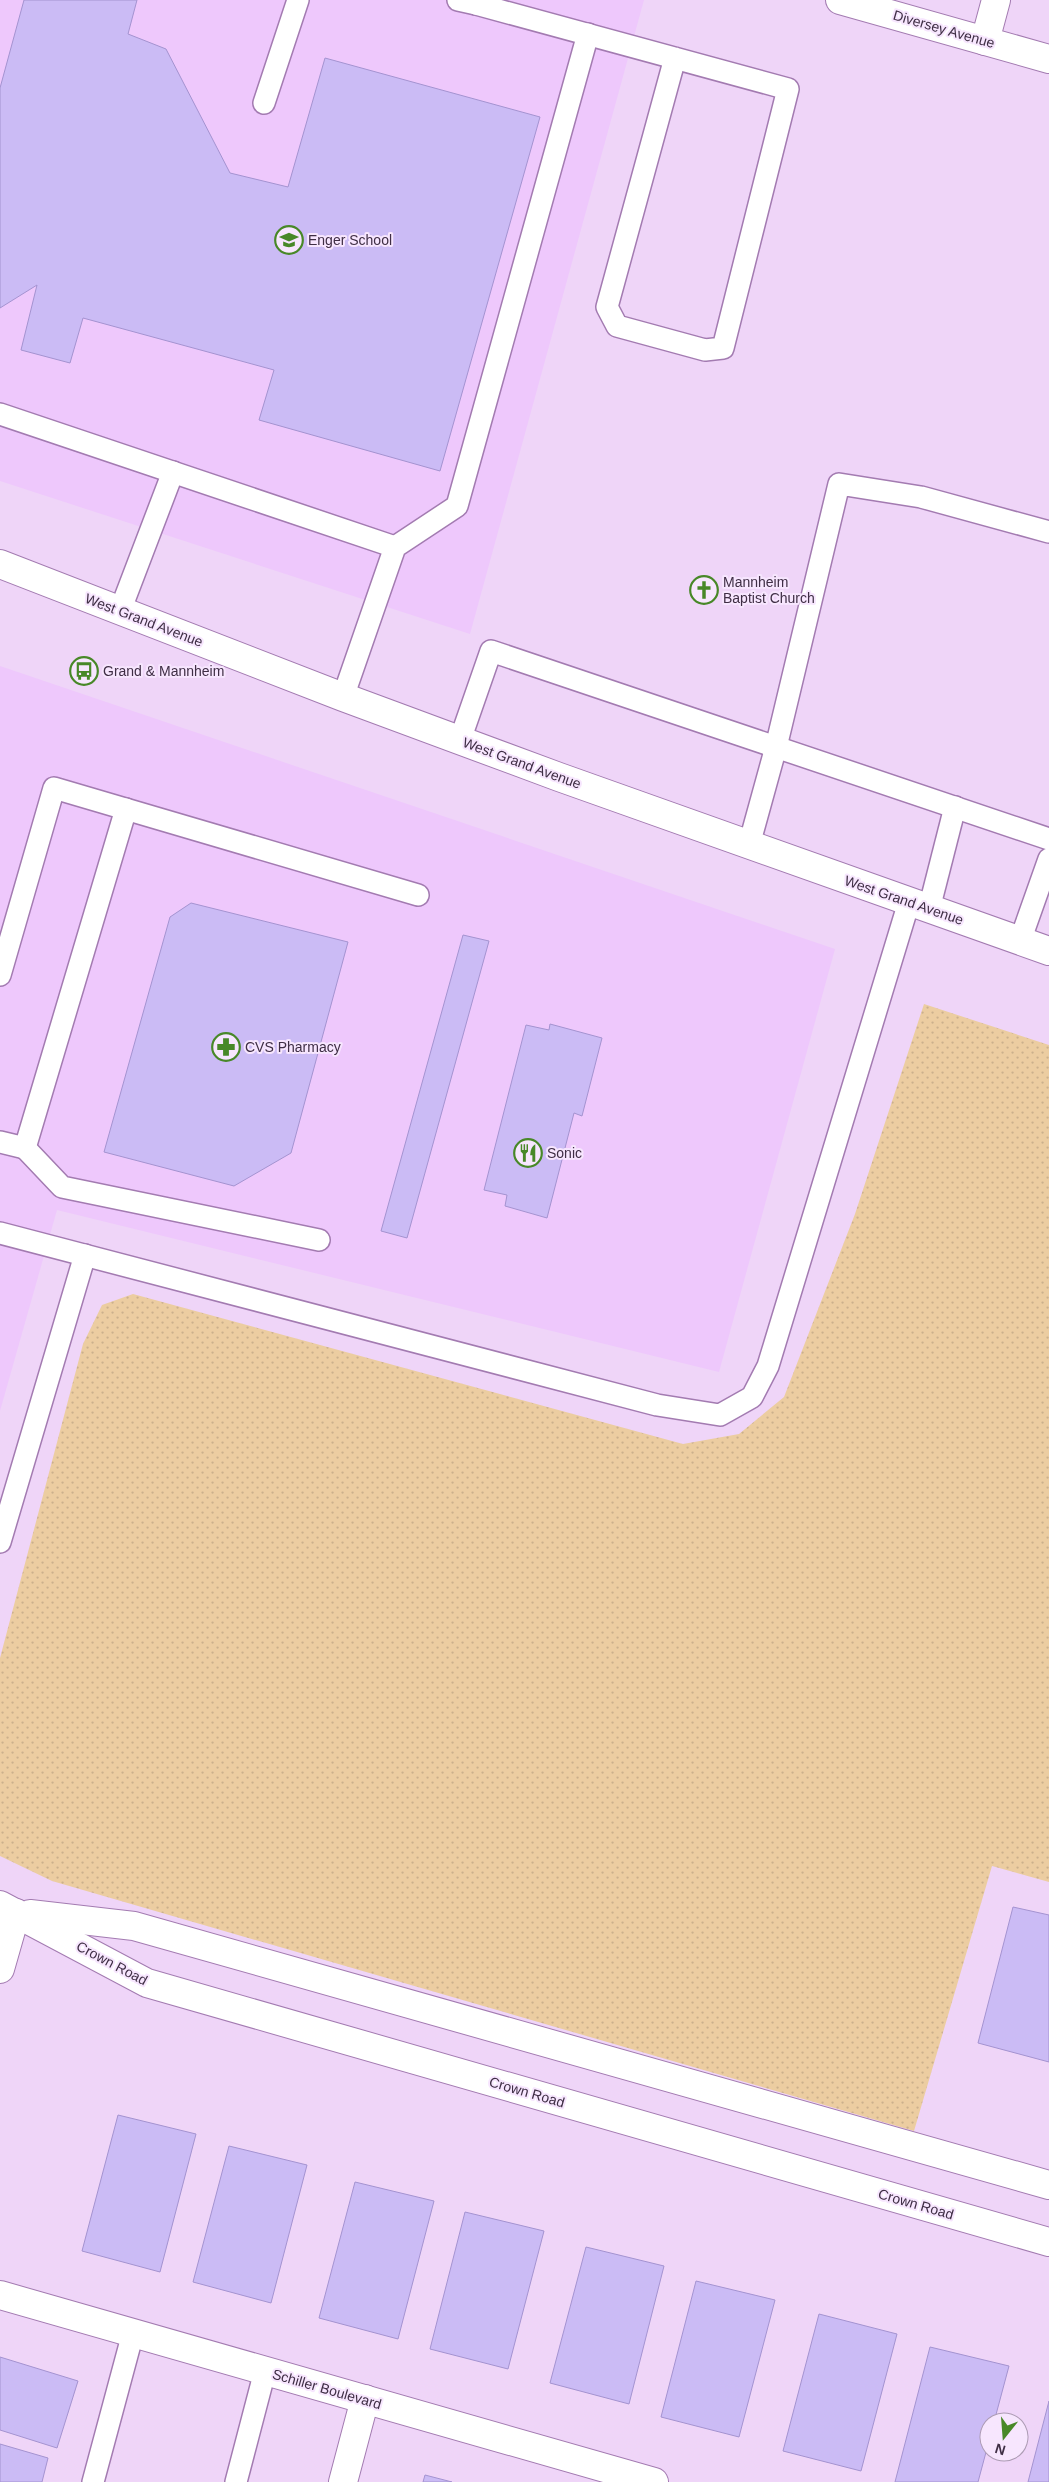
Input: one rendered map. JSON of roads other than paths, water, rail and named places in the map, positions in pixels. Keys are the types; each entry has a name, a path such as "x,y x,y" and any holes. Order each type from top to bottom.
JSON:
{"street":[{"name":"Diversey Avenue","path":"840,0 1049,58"},
{"path":"986,41 996,0"},
{"name":"West Grand Avenue","path":"2,570 120,611 460,740 1049,951"},
{"path":"0,1969 8,1909"},
{"name":"Crown Road","path":"8,1909 134,1926 1049,2185"},
{"name":"Crown Road","path":"8,1909 147,1983 1049,2242"},
{"name":"Schiller Boulevard","path":"0,2295 365,2399 603,2475 654,2482"},
{"path":"343,2482 365,2399"}],"lane":[{"path":"264,104 298,0"},
{"path":"470,1 788,89 723,348 705,350 616,326 607,307 675,58"},
{"path":"343,697 395,547 457,506 588,34"},
{"path":"0,414 395,547"},
{"path":"120,611 173,472"},
{"path":"749,845 776,746 839,484 921,497 1049,532"},
{"path":"460,740 491,651 1049,840"},
{"path":"0,975 54,788 418,895"},
{"path":"0,1233 657,1405 720,1415 752,1397 768,1366 919,906 955,807"},
{"path":"25,1148 126,809"},
{"path":"1020,941 1049,859"},
{"path":"0,1142 25,1148 62,1187 319,1240"},
{"path":"0,1542 10,1475 85,1255"},
{"path":"93,2482 133,2333"},
{"path":"236,2482 265,2371"}],"place":[{"name":"Enger School","path":"289,240"},
{"name":"Mannheim Baptist Church","path":"704,590"},
{"name":"Grand & Mannheim","path":"84,671"},
{"name":"CVS Pharmacy","path":"226,1047"},
{"name":"Sonic","path":"528,1153"}]}
